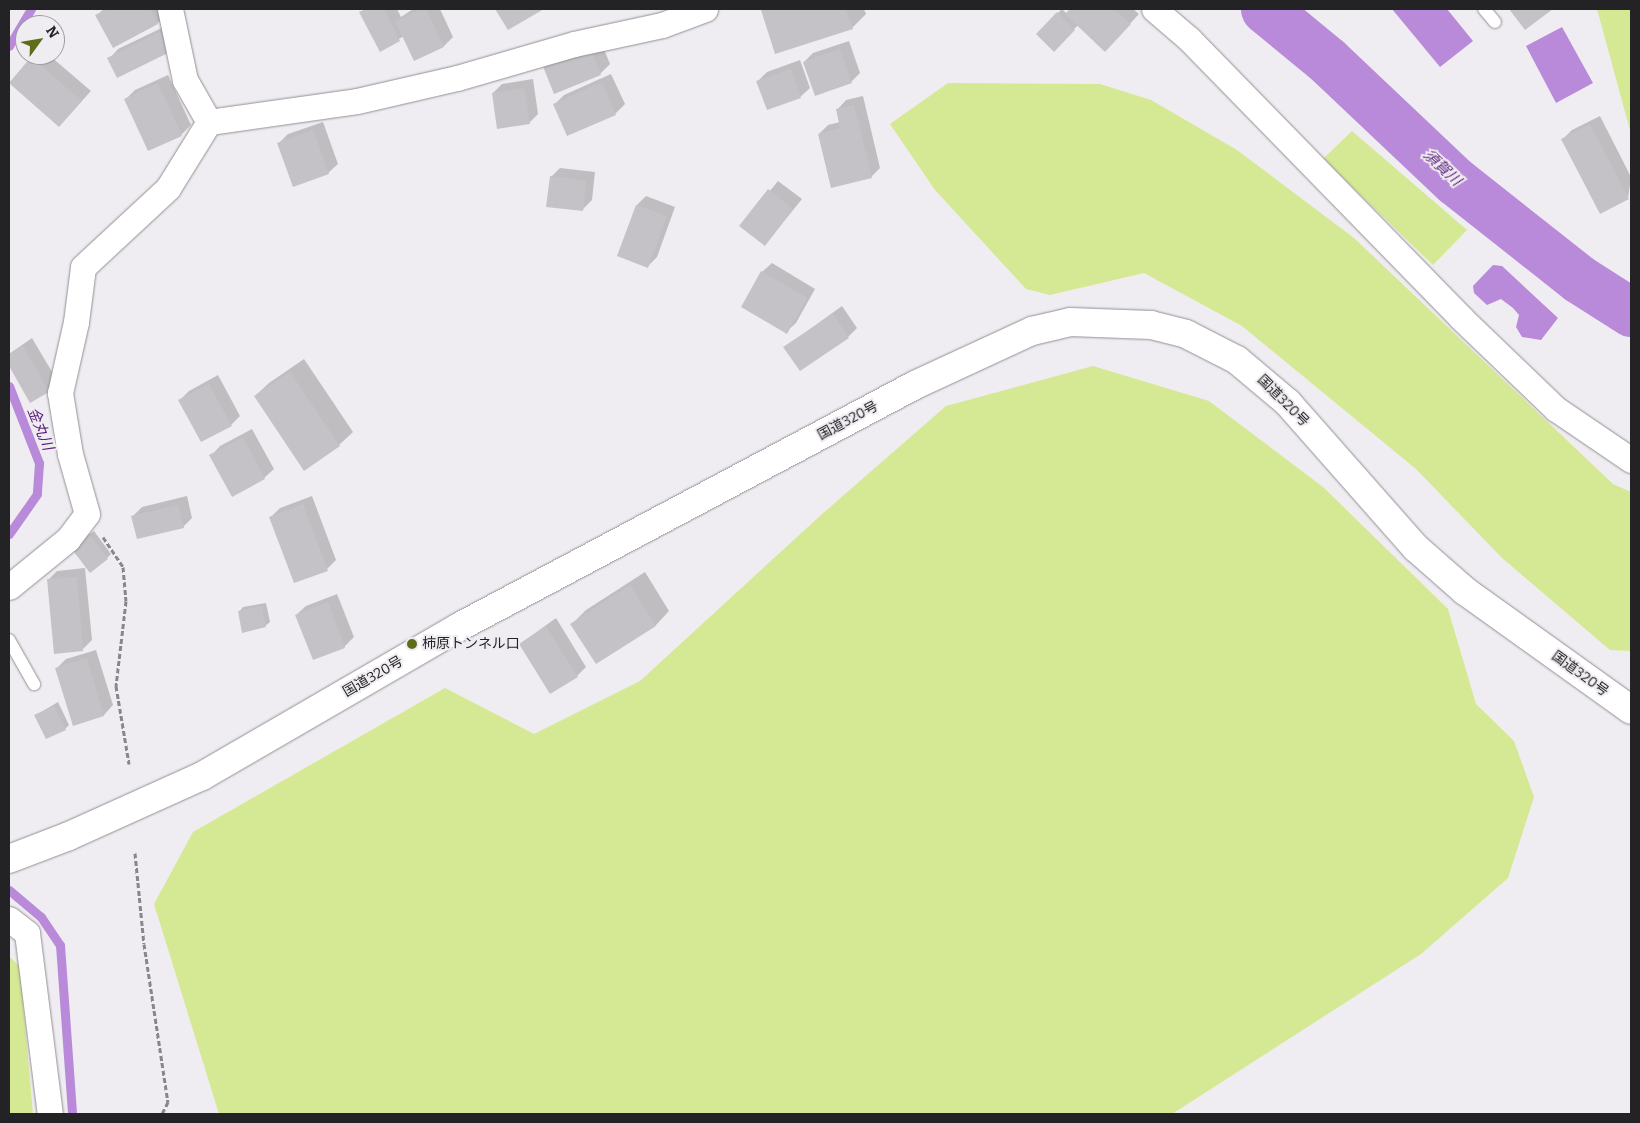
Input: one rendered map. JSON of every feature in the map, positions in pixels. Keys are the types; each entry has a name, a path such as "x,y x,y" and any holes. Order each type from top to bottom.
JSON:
{"highway":[{"name":"国道320号","path":"9,859 86,828 202,776 459,627 915,385 1032,330 1070,322 1152,325 1186,334 1237,360 1288,403 1423,554 1465,591 1631,710"}],"street":[{"path":"170,9 185,80 209,122"},
{"path":"209,122 357,101 457,78 574,44 662,25 705,9"},
{"path":"1154,9 1189,39 1461,318 1556,409 1631,460"},
{"path":"9,586 68,538 87,514 70,454 60,393 76,322 83,267 168,188 209,122"},
{"path":"9,919 27,933 50,1114"}],"lane":[{"path":"1484,9 1495,22"},
{"path":"9,640 34,684"}],"path":[{"path":"87,514 123,567 126,601 116,686 129,764"},
{"path":"135,852 144,944 168,1102 162,1114"}],"green space":[{"path":"1597,9 1631,9 1631,134"},
{"path":"948,83 1100,84 1151,100 1237,150 1354,238 1613,484 1631,492 1631,651 1610,650 1502,558 1416,469 1242,326 1144,273 1050,295 1026,289 935,190 890,124"},
{"path":"1352,131 1467,230 1433,265 1323,159"},
{"path":"1093,366 1209,401 1323,487 1448,609 1476,704 1514,741 1534,797 1508,878 1421,954 1172,1114 219,1114 154,904 193,832 445,688 534,734 640,681 821,515 946,406"},
{"path":"9,956 20,967 33,1114 9,1114"}],"shaded area":[{"path":"1392,9 1447,9 1473,41 1440,67"},
{"path":"1562,27 1593,83 1556,103 1526,46"},
{"path":"1493,265 1502,266 1558,318 1541,340 1522,337 1516,327 1519,315 1501,299 1487,305 1474,293 1473,286"}],"building":[{"path":"108,9 150,9 158,24 113,48 95,15"},
{"path":"366,9 384,9 400,41 380,52 359,12"},
{"path":"426,9 444,47 414,61 395,21"},
{"path":"495,9 544,9 508,30"},
{"path":"846,9 853,29 775,54 761,10"},
{"path":"1070,9 1114,9 1131,24 1105,52 1065,14"},
{"path":"1509,9 1553,9 1525,30"},
{"path":"1057,12 1075,30 1054,52 1036,34"},
{"path":"162,31 172,51 117,78 107,58"},
{"path":"589,45 601,75 554,94 542,64"},
{"path":"840,49 852,83 815,96 803,62"},
{"path":"24,65 40,65 82,101 59,127 9,83"},
{"path":"791,69 801,98 767,110 756,81"},
{"path":"602,82 616,115 567,136 553,104"},
{"path":"158,83 182,136 148,151 124,99"},
{"path":"524,88 530,124 497,129 492,93"},
{"path":"854,105 872,178 831,188 818,134 840,128 836,109"},
{"path":"1590,124 1629,199 1600,214 1561,139"},
{"path":"313,130 329,174 293,187 277,143"},
{"path":"550,176 586,181 583,211 546,207"},
{"path":"768,189 793,209 765,246 739,226"},
{"path":"636,205 667,216 648,268 617,256"},
{"path":"761,271 807,298 787,334 741,307"},
{"path":"833,314 849,338 800,371 783,347"},
{"path":"23,346 49,392 30,403 9,366 9,355"},
{"path":"290,372 340,446 304,471 254,396"},
{"path":"209,384 232,426 201,442 178,400"},
{"path":"243,437 265,479 232,497 209,455"},
{"path":"303,504 328,571 294,583 269,517"},
{"path":"178,505 184,528 137,539 131,516"},
{"path":"89,534 108,559 90,573 71,548"},
{"path":"77,577 83,651 54,654 47,579"},
{"path":"630,585 656,626 596,664 570,624"},
{"path":"328,602 345,648 313,660 295,615"},
{"path":"262,606 266,627 242,633 238,611"},
{"path":"546,626 578,677 550,694 519,644"},
{"path":"87,658 104,716 73,726 55,668"},
{"path":"54,706 66,730 46,739 34,715"}],"waterway":[{"name":"金丸川","path":"9,46 31,9"},
{"name":"須賀川","path":"1265,9 1328,61 1455,181 1579,279 1631,312"},
{"name":"金丸川","path":"9,386 39,463 37,494 9,534"},
{"path":"9,890 41,917 60,945 72,1114"}],"place":[{"name":"柿原トンネル口","path":"412,644"}]}
